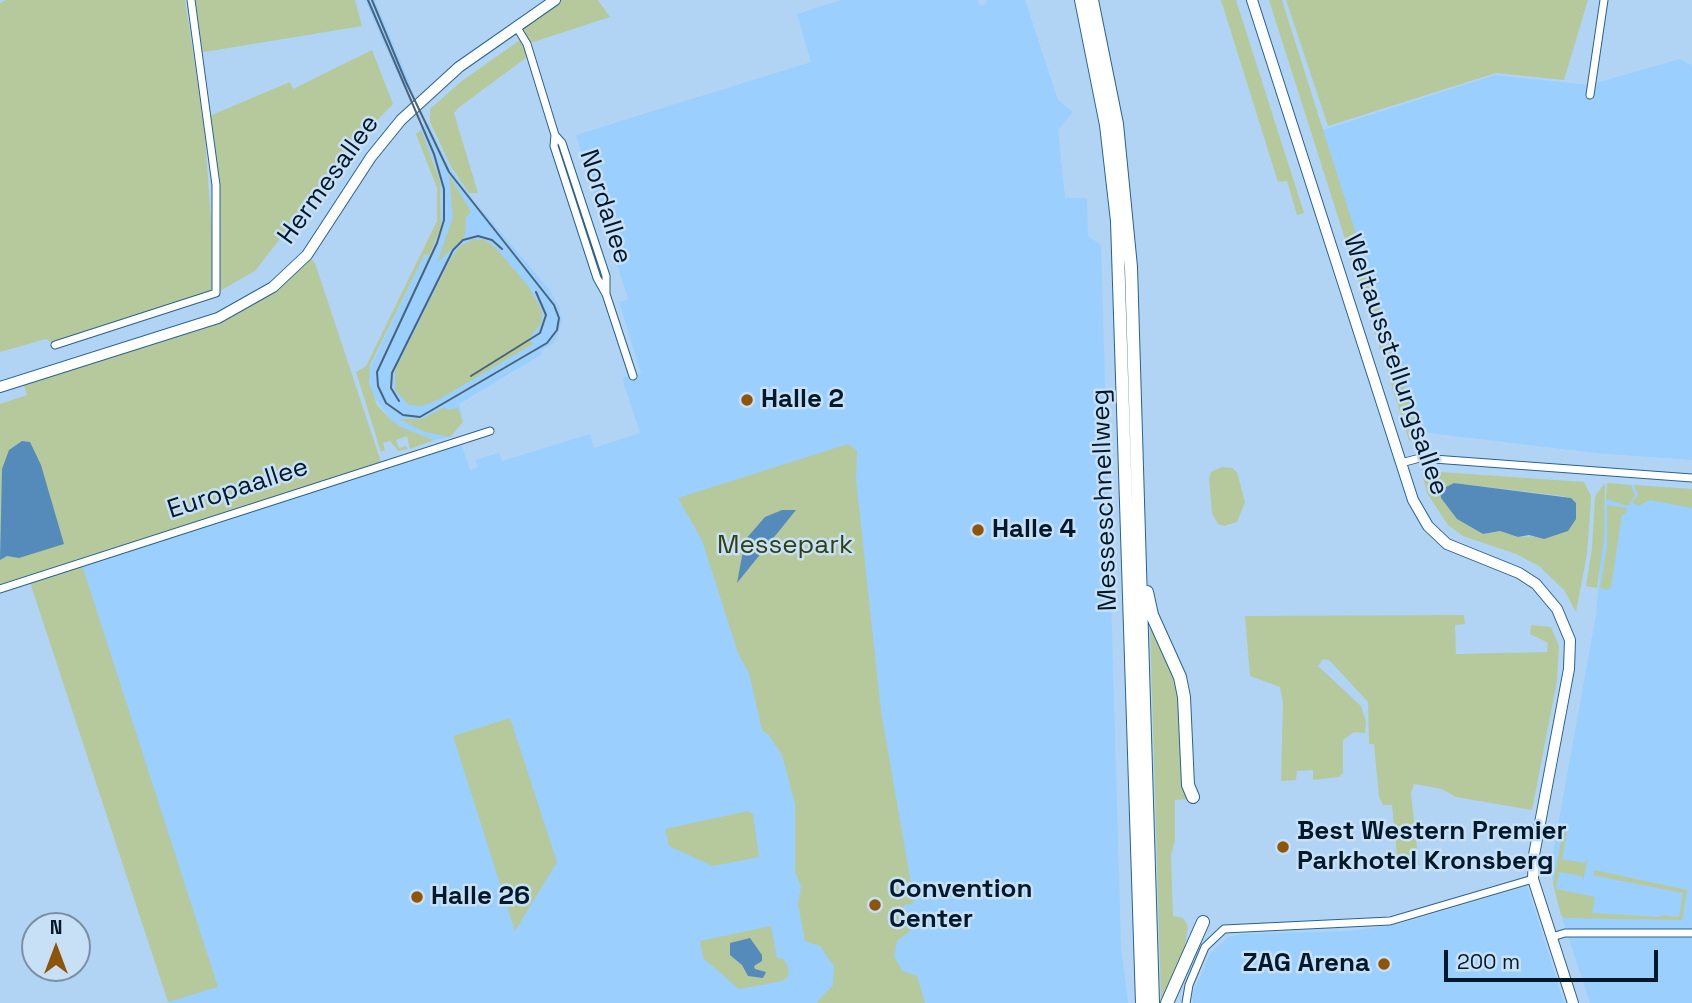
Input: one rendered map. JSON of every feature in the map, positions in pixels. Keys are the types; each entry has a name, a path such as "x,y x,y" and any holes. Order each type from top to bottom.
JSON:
{"highway":[{"name":"Messeschnellweg","path":"1081,0 1107,125 1117,221 1142,1003"},
{"name":"Messeschnellweg","path":"1092,0 1117,124 1127,208 1153,1003"},
{"path":"1140,559 1152,615 1180,677 1184,697 1188,785 1193,797"},
{"path":"1167,1003 1203,922"}],"main road":[{"name":"Hermesallee","path":"0,387 218,318 273,287 307,255 371,157 401,120 435,85 555,0"},
{"name":"Weltausstellungsallee","path":"1252,0 1413,500 1428,526 1461,552 1519,573 1536,584 1557,609 1570,640 1569,669 1534,855 1533,879 1573,1003"}],"street":[{"path":"55,345 216,293 216,185 191,0"},
{"path":"1590,94 1604,0"},
{"name":"Nordallee","path":"516,26 527,44 555,135 562,143 606,276 606,294 633,376"},
{"path":"215,271 224,270"},
{"name":"Europaallee","path":"0,589 490,431"},
{"path":"1401,463 1420,458 1692,478"},
{"path":"1186,1003 1189,985 1205,947 1224,929 1234,926 1328,926 1390,921 1533,879"},
{"path":"1552,937 1565,933 1692,933"}],"shaded area":[{"path":"365,0 375,0 411,86 404,89"},
{"path":"841,0 978,0 980,6 986,4 987,0 1025,0 1058,100 1073,112 1058,130 1065,198 1087,198 1088,236 1101,245 1121,947 1128,1003 169,1003 29,579 460,440 470,470 478,467 475,460 499,453 502,461 590,434 594,448 640,433 623,381 624,377 641,373 619,302 628,299 576,135 811,62 797,14"},
{"path":"1680,59 1692,66 1692,460 1595,453 1413,431 1317,132 1495,75 1589,85"},
{"path":"428,123 450,168 471,197 549,289 559,307 562,320 557,338 540,351 542,354 459,404 463,422 450,437 434,440 401,427 390,419 372,394 368,372 425,254 430,256 441,227 442,195 435,165 420,130"},
{"path":"22,441 30,442 41,465 64,544 19,558 7,556 0,560 2,469 9,450"},
{"path":"1454,483 1571,498 1576,503 1576,519 1568,531 1544,539 1529,535 1518,537 1500,531 1483,534 1457,519 1441,498 1440,490"},
{"path":"1607,483 1692,489 1692,1003 1590,1003 1562,918 1550,869 1596,615"},
{"path":"782,510 796,510 737,583 745,540 765,517"},
{"path":"1527,886 1564,1003 1193,1003 1192,995 1210,954 1228,937 1241,934 1348,931 1396,925"},
{"path":"750,938 762,955 762,961 754,966 755,969 766,972 763,978 748,976 742,965 730,955 730,943"}],"green space":[{"path":"6,0 185,0 204,125 214,260 216,185 207,117 290,82 293,89 372,50 393,104 352,146 255,271 216,293 55,345 46,339 0,352 0,3"},
{"path":"191,0 355,0 362,26 198,53"},
{"path":"555,0 598,0 610,17 527,44 530,55 458,108 454,113 478,193 469,193 451,167 430,122 430,109 463,80 523,38 516,26"},
{"path":"1221,0 1236,0 1304,213 1297,215 1287,181 1278,182"},
{"path":"1269,0 1282,0 1422,443 1409,440"},
{"path":"1286,0 1588,0 1564,80 1496,73 1328,126"},
{"path":"421,130 440,181 441,227 429,256 425,254 370,365 369,382 377,405 390,419 401,427 434,440 410,449 407,436 396,440 399,448 406,446 408,449 398,451 390,441 383,443 385,450 381,452 356,372 366,366 437,221 437,188 416,134"},
{"path":"449,175 471,212 466,217 465,236 437,263 453,217"},
{"path":"474,239 485,240 495,247 529,287 542,311 541,324 529,338 533,344 438,400 422,406 409,405 395,390 395,371 450,260 460,246"},
{"path":"307,255 315,263 382,465 81,562 218,987 168,1002 29,579 0,589 0,404 27,395 22,380 245,305"},
{"path":"445,407 447,410 458,408 463,422 450,437 425,432 399,419 422,419"},
{"name":"Messepark","path":"848,444 857,451 856,479 881,711 914,901 903,907 908,913 910,931 897,941 894,957 903,971 917,976 925,1003 816,1003 833,985 834,966 820,946 805,941 798,904 801,886 795,872 795,804 782,755 769,735 762,730 749,673 738,653 702,540 678,498"},
{"path":"1222,467 1232,468 1237,472 1245,502 1237,522 1224,526 1218,524 1212,513 1209,478 1211,472"},
{"path":"1426,471 1584,482 1591,496 1590,515 1587,554 1576,612 1564,590 1539,566 1516,554 1463,536 1448,525 1427,493 1422,474","holes":["1454,483 1571,498 1576,503 1553,536 1518,537 1500,531 1483,534 1457,519 1441,498"]},
{"path":"1605,483 1604,539 1597,588 1586,586 1592,548 1595,496"},
{"path":"1607,483 1631,485 1635,495 1628,506 1606,499"},
{"path":"1634,485 1692,489 1692,508 1650,500 1638,506 1632,502 1638,495"},
{"path":"1607,505 1627,508 1626,514 1622,514 1611,587 1607,590 1600,588 1607,547"},
{"path":"1464,615 1465,624 1455,625 1456,654 1547,652 1548,643 1530,634 1531,625 1551,627 1559,646 1557,681 1532,810 1456,797 1442,789 1414,784 1411,793 1419,865 1398,865 1392,805 1383,805 1379,797 1374,744 1369,744 1368,702 1330,661 1323,659 1318,666 1361,706 1366,722 1365,733 1354,732 1343,740 1343,773 1339,777 1313,780 1313,770 1297,771 1296,780 1281,781 1283,704 1280,687 1250,676 1245,616"},
{"path":"1150,623 1176,676 1189,799 1175,800 1175,841 1171,855 1173,916 1183,918 1188,926 1184,951 1161,1001"},
{"path":"510,718 557,862 515,931 453,736"},
{"path":"748,811 753,814 759,857 713,866 669,846 665,829"},
{"path":"1563,831 1567,832 1562,859 1585,863 1588,857 1583,881 1582,876 1559,872 1556,889 1595,897 1592,913 1660,917 1679,917 1683,893 1593,875 1594,870 1687,890 1682,920 1565,918 1561,915 1553,884"},
{"path":"771,926 777,958 784,959 789,971 788,977 782,981 739,989 703,958 700,941"}],"tram line":[{"path":"368,0 434,154 444,189 444,220 437,243 377,372 378,386 386,403 403,415 420,417 547,343 557,330 559,318 554,305 449,172 406,82 372,0"},
{"path":"399,401 391,388 392,373 453,250 463,240 478,236 492,240 502,249"},
{"path":"471,376 540,333 546,315 536,292"}],"place":[{"name":"Halle 2","path":"747,400"},
{"name":"Halle 4","path":"978,530"},
{"name":"Best Western Premier Parkhotel Kronsberg","path":"1283,847"},
{"name":"Halle 26","path":"417,897"},
{"name":"Convention Center","path":"875,905"},
{"name":"ZAG Arena","path":"1384,964"}]}
